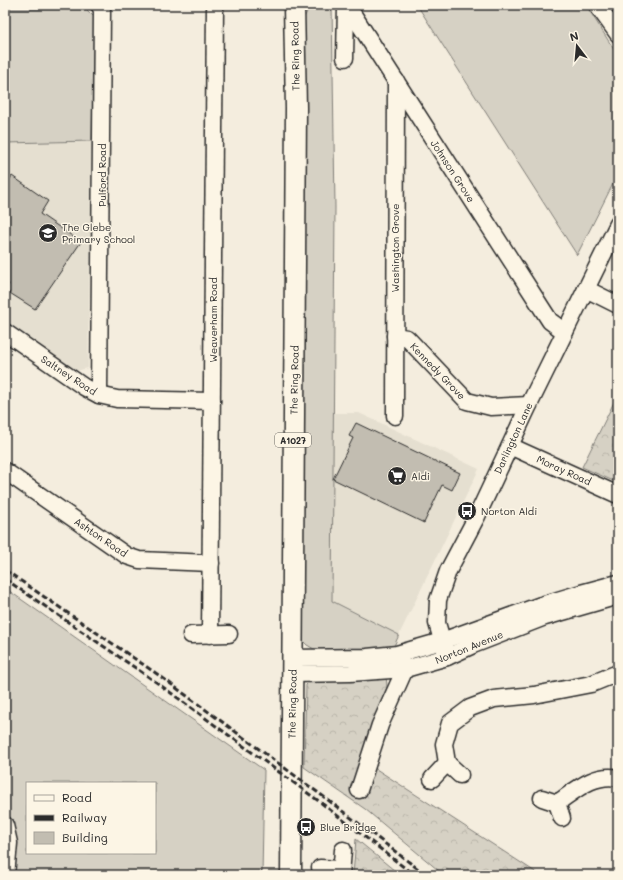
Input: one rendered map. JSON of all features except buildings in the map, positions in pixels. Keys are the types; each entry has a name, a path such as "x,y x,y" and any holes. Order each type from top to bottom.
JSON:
{"main road":[{"name":"The Ring Road","path":"291,875 296,108 294,5"}],"street":[{"name":"Pulford Road","path":"99,5 102,9 99,395"},
{"name":"Weaverham Road","path":"210,635 215,5"},
{"name":"Johnson Grove","path":"345,58 346,5"},
{"name":"Johnson Grove","path":"346,5 550,321 565,332"},
{"path":"597,5 618,34"},
{"name":"Washington Grove","path":"395,416 396,81"},
{"name":"Darlington Lane","path":"448,657 437,623 438,600 448,571 477,516 528,405 618,224"},
{"path":"586,289 618,305"},
{"name":"Saltney Road","path":"5,332 84,387 99,395 117,399 212,401"},
{"name":"Kennedy Grove","path":"395,336 407,338 467,401 491,407 528,405"},
{"name":"Moray Road","path":"510,446 618,495"},
{"name":"Ashton Road","path":"5,471 128,556 139,560 211,563"},
{"name":"Norton Avenue","path":"292,666 397,654 442,641 541,605 618,583"},
{"name":"Norton Avenue","path":"292,666 350,673 405,669 448,657 473,645 545,618 618,596"},
{"path":"191,635 229,634"},
{"path":"359,790 380,725 405,669 397,654"},
{"path":"460,775 447,763 444,744 450,723 470,708 494,699 534,695 591,684 618,673"},
{"path":"432,779 447,763"},
{"path":"557,803 591,780 610,776 618,778"},
{"path":"542,798 557,803"},
{"path":"557,803 562,818"},
{"path":"5,825 9,843 6,875"},
{"path":"320,868 341,872 343,850"}],"shaded area":[{"path":"609,5 618,5 618,22"},
{"name":"The Glebe Primary School","path":"92,141 88,368 76,371 5,323 5,143"},
{"path":"333,413 359,413 479,469 399,635 332,601"}],"green space":[{"path":"310,5 332,5 335,207 332,601 399,635 393,648 349,652 320,651 307,645 302,640 301,25"},
{"path":"417,5 586,5 618,56 618,174 577,255"},
{"path":"5,9 86,9 94,17 92,141 5,143"},
{"path":"618,394 618,483 582,467"},
{"path":"5,588 264,770 262,875 5,875"},
{"path":"386,675 387,687 360,764 373,767 540,875 444,875 365,809 304,767 306,685 315,676"},
{"path":"356,839 400,875 353,875"}],"railway":[{"path":"5,570 160,676 324,797 426,875"},
{"path":"5,579 156,682 320,802 414,875"}],"place":[{"name":"The Glebe Primary School","path":"48,233"},
{"name":"Aldi","path":"397,476"},
{"name":"Norton Aldi","path":"467,511"},
{"name":"Blue Bridge","path":"306,827"}]}
